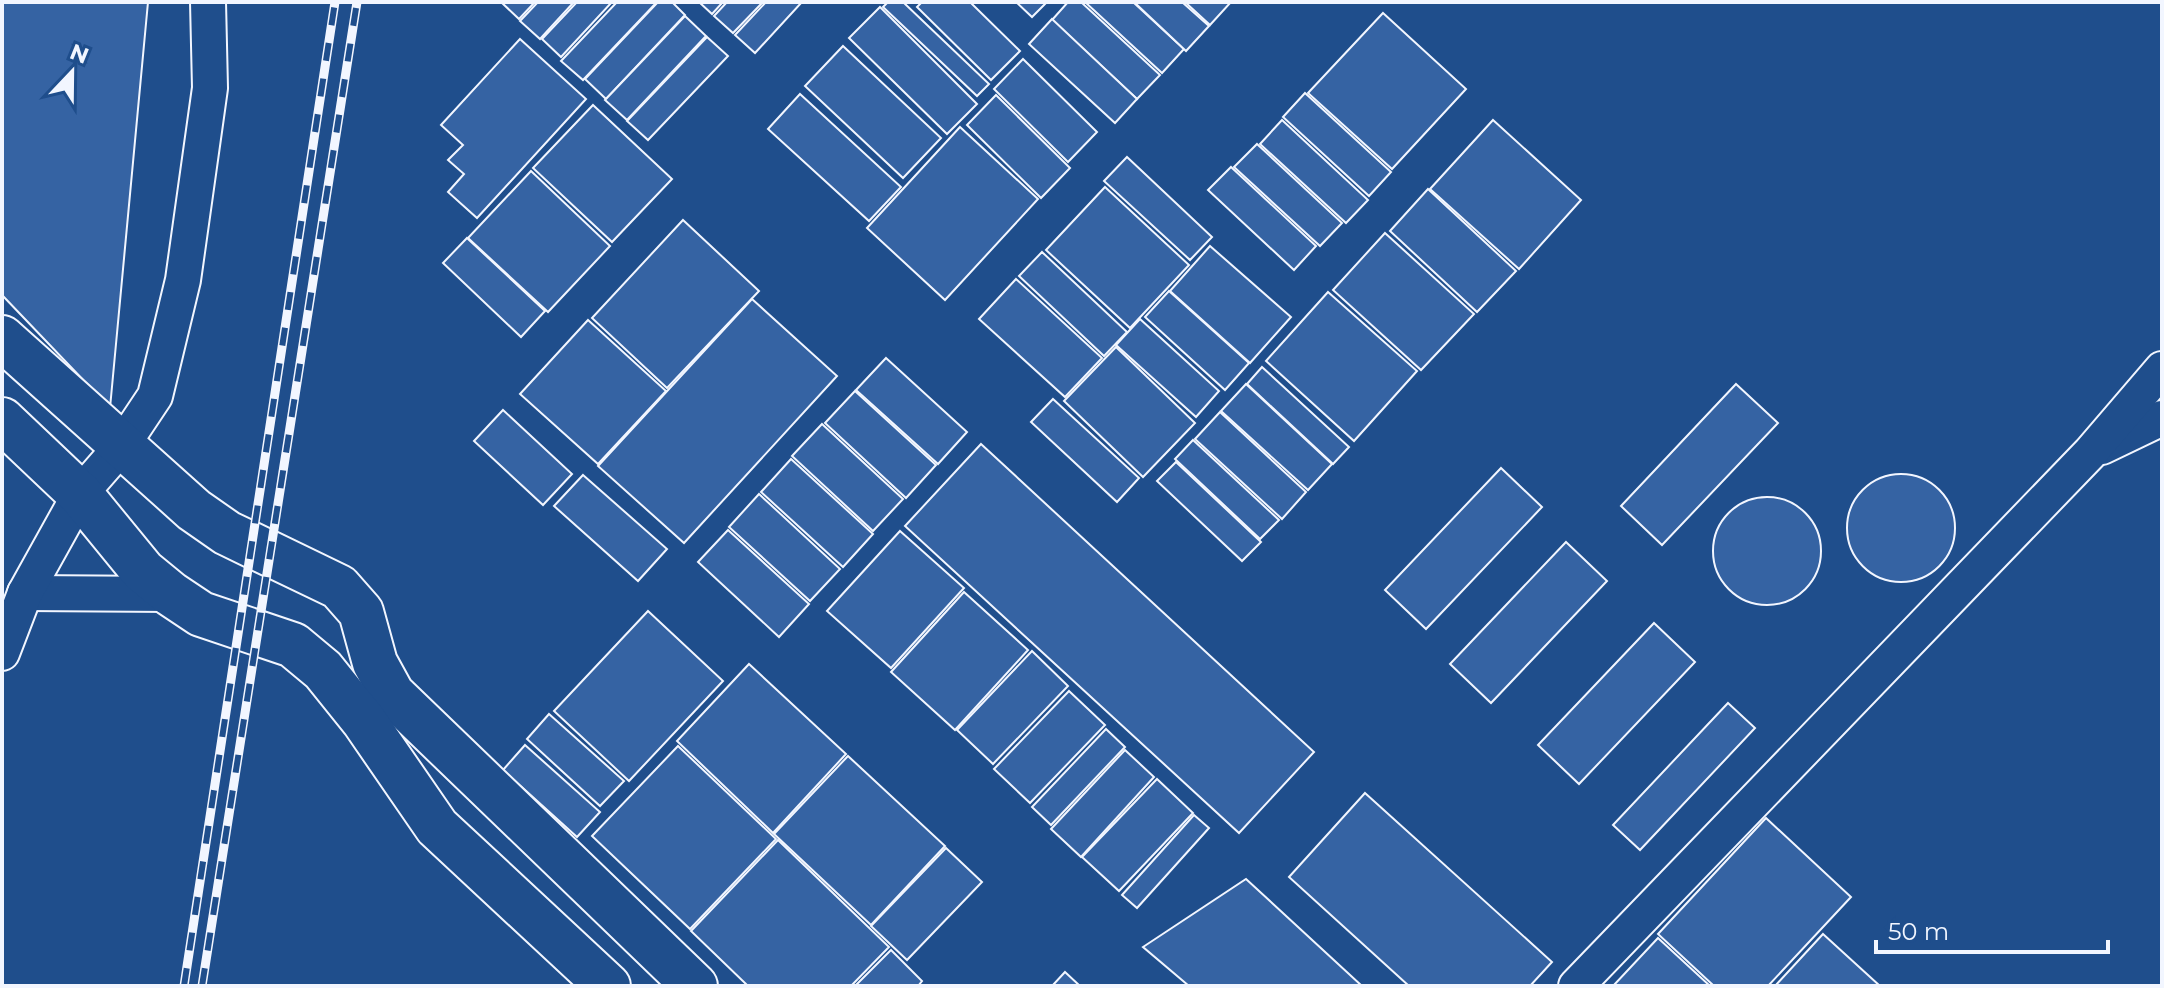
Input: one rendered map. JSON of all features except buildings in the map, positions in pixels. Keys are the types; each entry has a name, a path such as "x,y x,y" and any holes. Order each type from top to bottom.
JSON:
{"main road":[{"path":"2,338 121,447 227,533 339,587 361,612 375,663 392,694 695,986"},
{"path":"2,420 80,494 143,571 171,594 201,614 293,645 323,670 364,721 437,827 608,986"}],"street":[{"path":"2,653 25,593 80,494 121,447 155,396 183,280 210,88 208,2"},
{"path":"1576,986 2090,453 2162,369"},
{"path":"2090,453 2162,418"},
{"path":"25,593 171,594"}],"railway":[{"path":"184,986 335,2"},
{"path":"202,986 357,2"}]}
